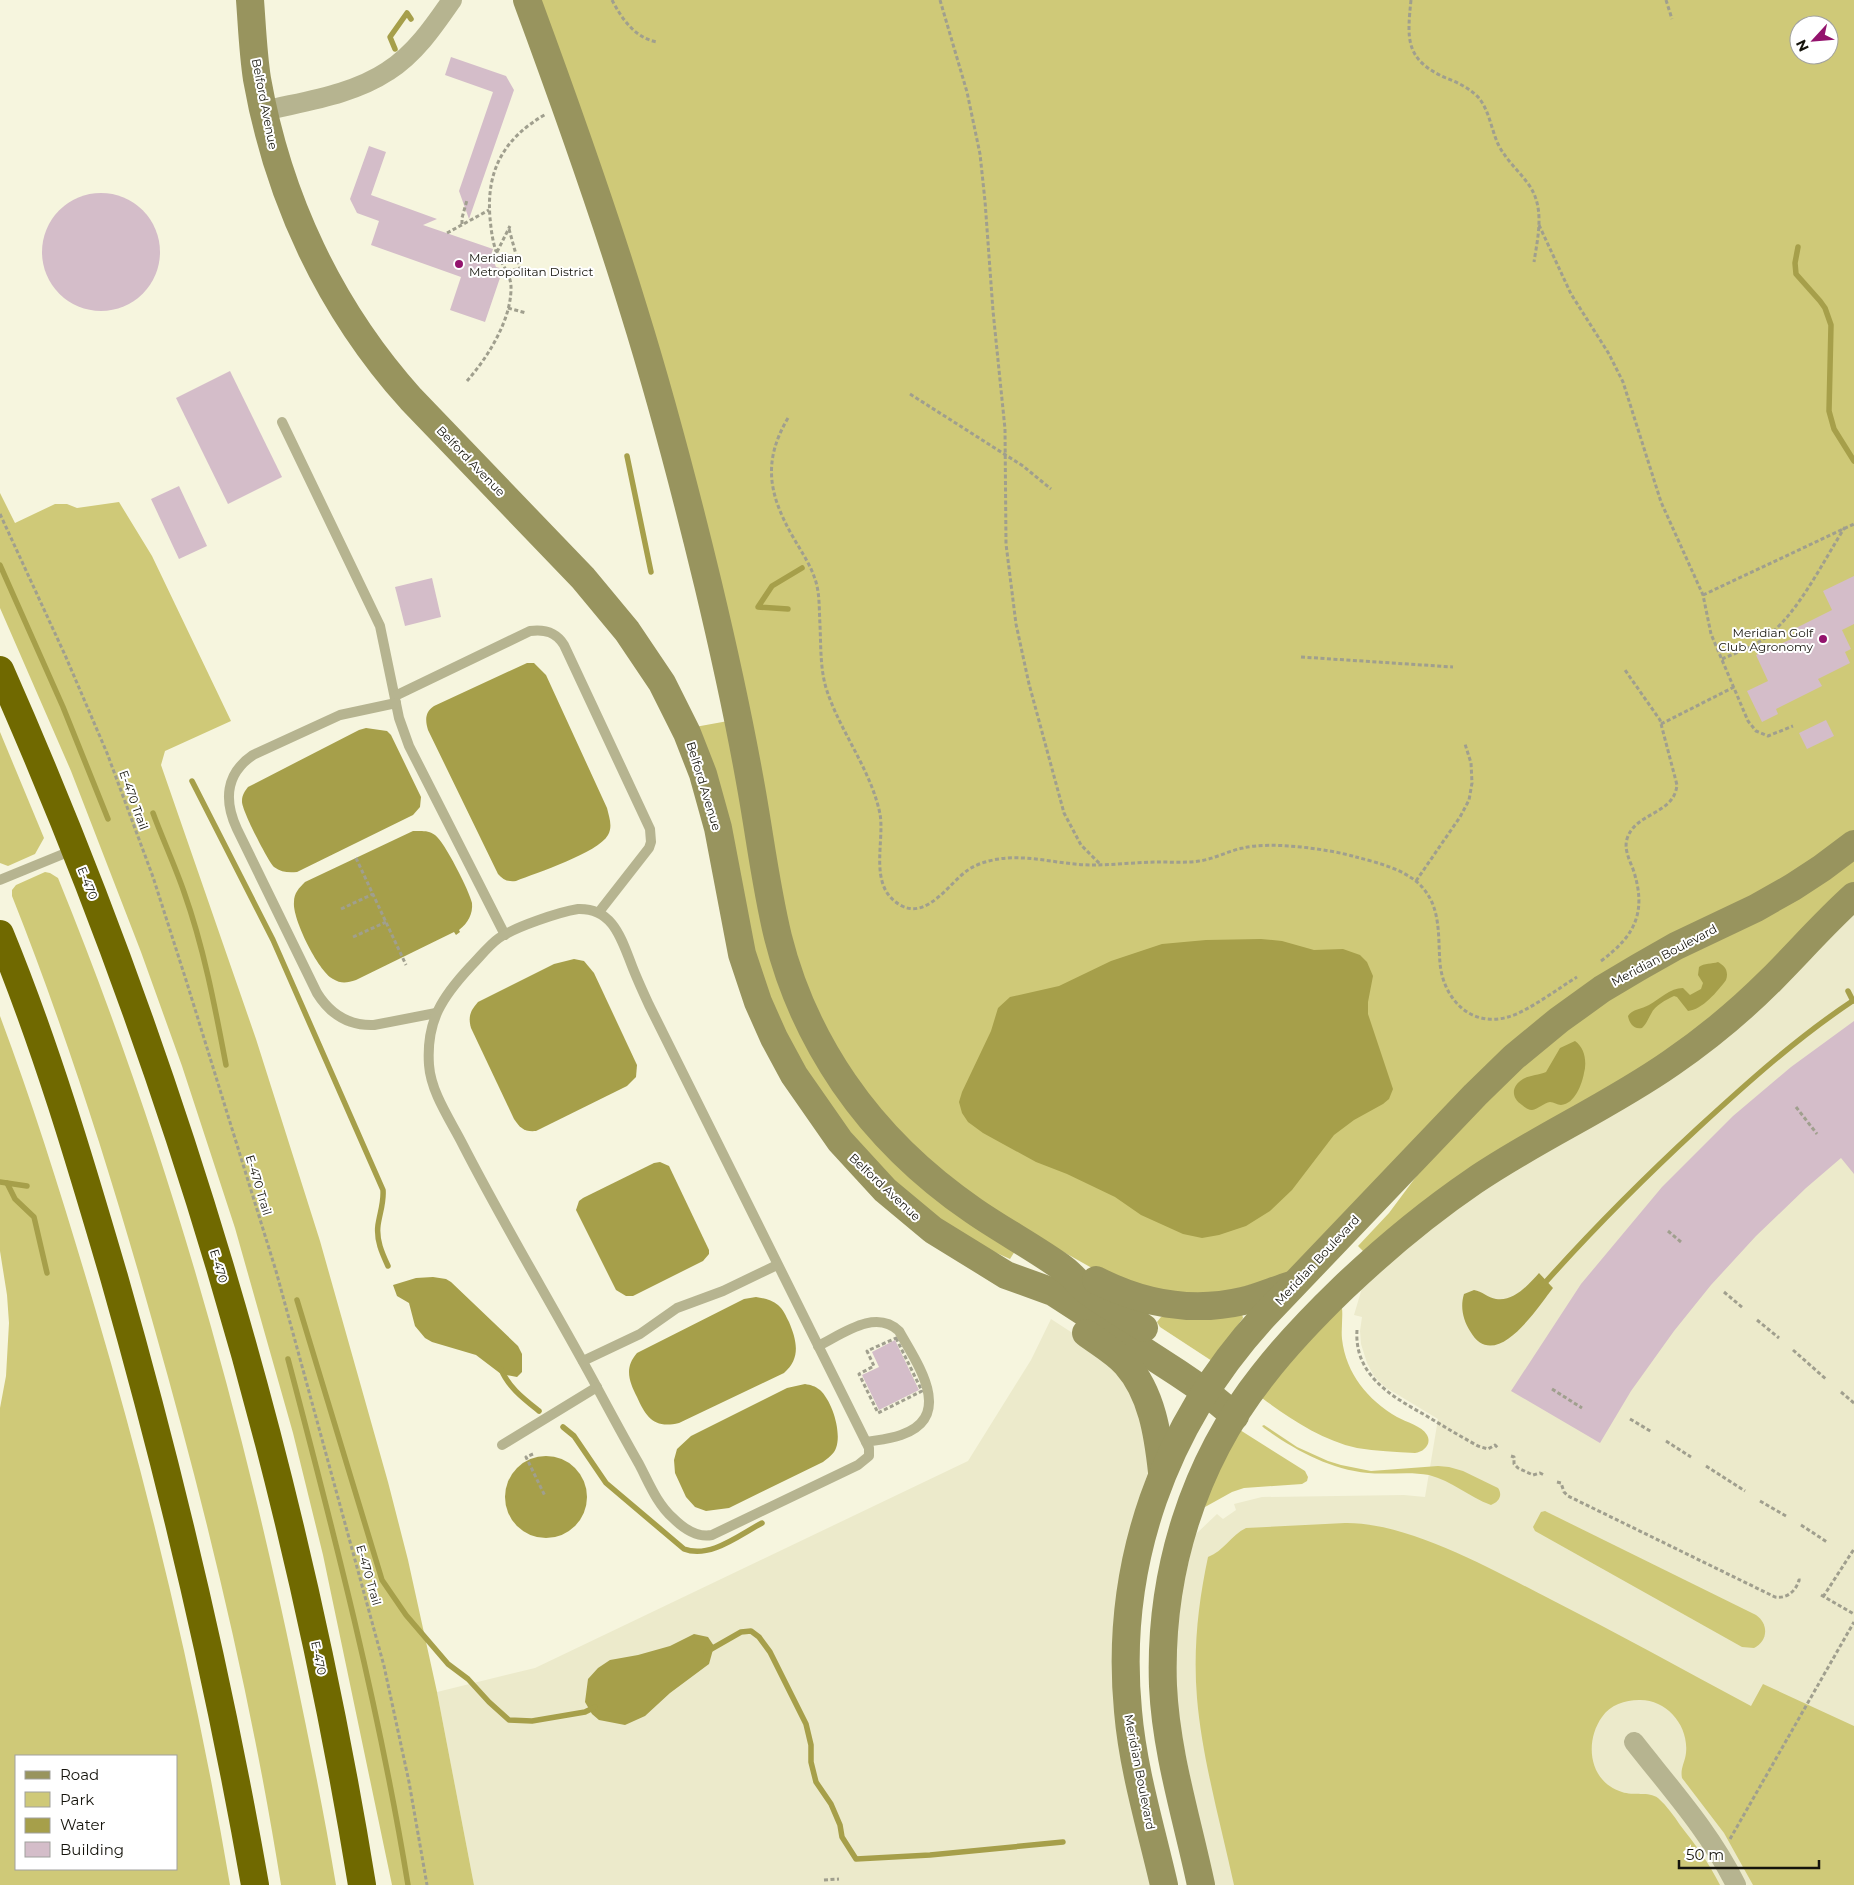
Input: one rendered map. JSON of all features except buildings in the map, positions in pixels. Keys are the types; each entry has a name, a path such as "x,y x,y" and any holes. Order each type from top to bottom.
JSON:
{"highway":[{"name":"E-470","path":"0,670 75,849 121,969 175,1125 224,1283 256,1393 315,1638 342,1769 362,1885"},
{"path":"0,934 44,1050 72,1136 182,1528 210,1653 255,1885"}],"main road":[{"name":"Belford Avenue","path":"250,0 256,72 277,164 303,233 330,286 360,335 411,399 605,603 627,631 665,689 692,744 711,801 722,848 739,942 749,977 774,1038 801,1087 848,1152 894,1198 942,1236 1006,1276 1053,1292 1118,1333 1211,1385"},
{"name":"Belford Avenue","path":"527,0 578,141 620,268 674,449 721,642 744,750 775,925 785,962 800,1003 830,1061 865,1112 889,1140 923,1172 961,1202 1066,1271 1086,1290 1240,1408"},
{"name":"Meridian Boulevard","path":"1164,1885 1131,1735 1127,1701 1126,1660 1128,1621 1133,1576 1150,1507 1162,1474 1194,1409 1244,1338 1494,1076 1521,1051 1559,1020 1638,966 1756,908 1822,868 1854,844"},
{"path":"1201,1885 1167,1729 1163,1688 1164,1628 1173,1565 1194,1495 1211,1457 1240,1408 1272,1363 1304,1327 1354,1277 1406,1230 1486,1173 1630,1089 1688,1051 1757,993 1854,896"},
{"path":"1066,1271 1094,1279 1135,1297 1179,1306 1230,1303 1252,1298 1296,1283"},
{"path":"1006,1276 1041,1305 1104,1346 1130,1369 1140,1384 1152,1415 1159,1441 1162,1474"}],"street":[{"path":"264,111 352,88 381,76 414,50 452,0"},
{"path":"1634,1742 1710,1839 1736,1885"}],"lane":[{"path":"282,422 380,626 395,699 409,746 505,935"},
{"path":"436,1013 365,1025 348,1021 330,1010 317,992 233,820 228,800 229,788 242,764 252,755 340,715 395,699 530,632 543,630 553,633 564,645 650,829 651,842 649,848 599,912"},
{"path":"0,880 75,849"},
{"path":"587,908 599,912 617,931 649,1005 866,1442 870,1454 865,1461 858,1465 716,1534 708,1536 699,1535 686,1528 673,1518 660,1503 583,1361 497,1210 435,1089 431,1077 429,1063 431,1033 436,1013 448,992 491,945 505,935 569,910 587,908"},
{"path":"583,1361 640,1334 677,1308 723,1291 777,1265"},
{"path":"818,1346 864,1324 885,1323 899,1331 927,1383 930,1396 929,1405 921,1423 901,1435 866,1442"},
{"path":"502,1445 597,1387"}],"path":[{"path":"612,0 637,35 645,40 657,42"},
{"path":"940,0 967,92 980,154 992,306 1003,401 1006,456 1005,515 1008,563 1016,624 1029,684 1064,813 1077,839 1101,865"},
{"path":"1411,0 1409,34 1415,57 1426,68 1461,85 1479,98 1485,108 1499,146 1533,192 1538,208 1539,225 1534,262"},
{"path":"1666,0 1672,19"},
{"path":"467,381 496,341 508,308 511,287 507,270 498,259 492,239 489,210 490,182 499,158 517,136 531,124 549,113"},
{"path":"462,224 466,200"},
{"path":"447,233 489,210"},
{"path":"1539,225 1571,294 1621,375 1661,502 1703,595 1711,634 1748,721 1756,731 1768,736 1793,726"},
{"path":"496,252 509,228 521,269 507,270"},
{"path":"493,261 498,259"},
{"path":"508,308 526,313"},
{"path":"910,394 1040,478 1051,489"},
{"path":"788,418 776,442 771,460 775,492 787,526 814,575 818,588 822,663 825,683 833,706 877,803 882,829 880,869 882,880 887,892 902,906 914,908 923,906 932,901 964,873 986,862 1003,858 1101,865 1195,862 1212,859 1244,848 1274,845 1354,856 1396,870 1416,881 1426,892 1434,909 1440,969 1444,984 1451,997 1466,1012 1489,1019 1511,1016 1580,975"},
{"name":"E-470 Trail","path":"0,514 65,655 107,753 153,878 186,980 276,1271 384,1666 410,1782 427,1885"},
{"path":"1703,595 1854,524"},
{"path":"1722,659 1760,641 1783,622 1798,602 1845,527"},
{"path":"1301,657 1453,667"},
{"path":"1598,963 1624,941 1633,930 1636,920 1639,896 1636,879 1626,850 1628,835 1638,823 1667,806 1676,794 1677,782 1657,714 1625,670"},
{"path":"1661,724 1734,687"},
{"path":"1416,881 1460,817 1469,800 1472,783 1472,763 1465,744"},
{"path":"356,858 406,965"},
{"path":"341,909 373,894"},
{"path":"353,937 386,922"},
{"path":"1796,1107 1818,1134"},
{"path":"1668,1231 1681,1242"},
{"path":"1724,1292 1743,1308"},
{"path":"1757,1320 1779,1338"},
{"path":"1357,1330 1358,1347 1365,1366 1372,1378 1386,1392 1478,1446 1488,1449 1495,1446 1498,1448"},
{"path":"896,1338 922,1391 878,1413 859,1374 874,1366 867,1351 896,1338"},
{"path":"1793,1350 1828,1380"},
{"path":"1552,1389 1582,1408"},
{"path":"1841,1392 1854,1403"},
{"path":"1630,1419 1652,1432"},
{"path":"1666,1442 1691,1457"},
{"path":"533,1454 526,1457 545,1496"},
{"path":"1511,1456 1514,1457 1514,1464 1518,1468 1533,1475 1540,1473 1544,1475"},
{"path":"1706,1466 1745,1491"},
{"path":"1557,1482 1561,1483 1564,1492 1568,1496 1775,1597 1781,1598 1788,1595 1795,1589 1799,1580 1803,1580"},
{"path":"1760,1501 1786,1516"},
{"path":"1801,1525 1827,1542"},
{"path":"1854,1549 1848,1555 1822,1596 1854,1614"},
{"path":"1728,1843 1854,1622"},
{"path":"824,1880 839,1878"}],"shaded area":[{"path":"1854,911 1854,1885 1212,1885 1177,1712 1176,1618 1194,1538 1197,1533 1217,1514 1223,1519 1236,1510 1234,1504 1262,1497 1404,1495 1425,1497 1438,1419 1385,1387 1374,1376 1367,1363 1361,1344 1362,1317 1354,1315 1362,1288 1390,1258"},
{"path":"1051,1319 1091,1345 1133,1389 1150,1465 1130,1535 1152,1885 474,1885 437,1692 535,1668 968,1461 1031,1360"}],"green space":[{"path":"537,0 1854,0 1854,832 1790,876 1668,938 1284,1275 1206,1298 1115,1281 1012,1223 955,1184 886,1121 828,1037 794,955 754,745"},
{"path":"0,493 15,523 55,504 67,504 77,508 119,502 152,556 231,721 165,751 161,765 256,1039 320,1241 388,1482 408,1560 437,1692 474,1885 392,1885 323,1555 293,1433 235,1228 182,1066 141,952 71,771 0,608"},
{"path":"728,721 803,1033 1015,1251 1010,1259 970,1241 895,1186 815,1090 765,991 695,727"},
{"path":"0,732 44,838 35,854 8,866 0,863"},
{"path":"1854,858 1854,882 1838,896 1784,953 1699,1029 1365,1253 1358,1246 1389,1213 1424,1166 1506,1080 1593,1009"},
{"path":"45,872 58,878 96,974 164,1169 194,1268 222,1367 272,1567 311,1749 336,1885 281,1885 256,1744 226,1604 192,1465 138,1272 89,1110 52,1002 12,896 12,890 16,885"},
{"path":"0,1016 62,1198 116,1379 154,1523 188,1667 230,1885 0,1885 0,1408 6,1376 9,1323 0,1251"},
{"path":"1342,1308 1344,1352 1354,1375 1360,1385 1377,1403 1397,1417 1425,1432 1428,1444 1421,1451 1415,1453 1379,1451 1357,1448 1331,1440 1284,1414 1262,1398 1307,1339"},
{"path":"1242,1314 1243,1318 1212,1361 1160,1327 1157,1322 1161,1317"},
{"path":"1264,1425 1297,1447 1341,1465 1371,1471 1438,1466 1449,1467 1463,1471 1498,1488 1500,1496 1491,1505 1445,1481 1429,1475 1414,1473 1368,1473 1326,1463 1288,1444 1264,1428 1262,1426"},
{"path":"1240,1430 1305,1471 1308,1477 1307,1481 1302,1484 1244,1488 1232,1492 1205,1507 1208,1489"},
{"path":"1545,1511 1756,1615 1765,1628 1762,1641 1754,1648 1742,1647 1535,1531 1533,1527 1541,1512"},
{"path":"1345,1523 1396,1530 1423,1539 1477,1562 1625,1638 1751,1706 1763,1684 1854,1726 1854,1885 1753,1885 1724,1833 1682,1778 1686,1743 1680,1724 1667,1709 1649,1701 1639,1700 1618,1704 1609,1709 1602,1717 1596,1727 1593,1738 1593,1760 1596,1770 1602,1780 1622,1792 1650,1795 1658,1798 1670,1811 1696,1847 1720,1885 1234,1885 1207,1768 1197,1698 1197,1627 1208,1557 1219,1551 1246,1528"}],"water":[{"path":"527,663 534,663 546,675 607,808 610,828 608,835 602,842 592,849 551,868 516,881 511,881 504,879 498,874 428,730 426,720 427,714 434,706"},
{"path":"366,728 387,731 391,735 421,797 420,807 413,815 297,872 285,872 274,867 261,846 243,806 243,795 246,790 248,787"},
{"path":"413,831 430,832 439,839 467,889 472,903 472,911 469,918 456,935 454,932 356,980 350,982 336,981 320,966 307,944 294,910 296,893 305,882"},
{"path":"1261,939 1282,941 1314,950 1343,949 1360,955 1367,962 1373,976 1368,1002 1368,1014 1393,1089 1389,1099 1383,1104 1354,1120 1334,1135 1292,1190 1270,1211 1246,1226 1219,1235 1202,1238 1183,1234 1141,1215 1115,1197 1067,1174 1036,1162 983,1133 968,1122 962,1113 959,1102 962,1092 991,1031 998,1008 1010,997 1059,986 1111,961 1162,944 1206,940"},
{"path":"574,959 584,961 594,973 637,1065 636,1077 627,1086 536,1131 525,1130 514,1119 471,1028 470,1014 478,1002 554,964"},
{"path":"1718,962 1726,969 1726,980 1704,1004 1688,1011 1677,997 1674,996 1655,1008 1642,1028 1634,1027 1629,1021 1628,1016 1635,1010 1649,1005 1678,988 1683,988 1690,995 1701,989 1703,983 1698,975 1699,967"},
{"path":"1575,1041 1583,1051 1585,1069 1582,1082 1574,1097 1566,1104 1560,1105 1550,1102 1532,1110 1527,1109 1518,1102 1514,1096 1516,1085 1526,1078 1546,1072 1560,1048"},
{"path":"660,1162 669,1166 709,1250 709,1254 703,1261 633,1296 626,1296 616,1290 576,1210 579,1201 583,1198 654,1163"},
{"path":"1539,1273 1553,1288 1527,1322 1503,1342 1491,1346 1480,1343 1470,1331 1464,1318 1462,1304 1464,1294 1474,1290 1496,1299 1509,1298 1531,1282"},
{"path":"433,1277 446,1279 451,1282 518,1346 522,1354 522,1372 517,1377 501,1374 476,1355 432,1342 425,1338 415,1326 409,1303 397,1296 393,1285 416,1278"},
{"path":"756,1297 778,1305 789,1322 796,1349 793,1361 784,1373 679,1423 663,1424 652,1420 640,1404 630,1380 630,1364 637,1353 744,1299"},
{"path":"805,1384 820,1390 832,1409 837,1426 838,1441 832,1454 823,1462 729,1508 706,1511 695,1507 686,1497 675,1473 674,1460 677,1449 691,1436 787,1388"},
{"path":"538,1456 554,1456 569,1463 580,1474 587,1489 584,1513 575,1526 554,1538 538,1538 523,1531 512,1520 505,1505 505,1489 512,1474 523,1463"},
{"path":"694,1634 708,1637 714,1646 709,1664 670,1693 645,1716 625,1725 599,1720 592,1714 585,1702 588,1679 598,1668 610,1660 670,1646"}],"waterway":[{"path":"395,49 390,37 407,13 411,19"},
{"path":"1798,247 1795,263 1796,274 1825,308 1831,325 1829,411 1834,429 1854,461"},
{"path":"627,456 651,572"},
{"path":"0,565 63,707 108,819"},
{"path":"788,609 758,607 772,586 802,568"},
{"path":"192,781 273,940 383,1190 378,1236 388,1266"},
{"path":"153,813 191,913 203,956 226,1065"},
{"path":"1848,991 1853,1001"},
{"path":"1543,1285 1580,1244 1698,1128 1754,1077 1833,1014 1854,1000"},
{"path":"0,1182 27,1186"},
{"path":"7,1183 15,1199 34,1217 47,1273"},
{"path":"297,1300 382,1580 406,1615 448,1664 468,1679 509,1720 532,1721 585,1712 595,1707"},
{"path":"288,1359 354,1620 383,1752 408,1885"},
{"path":"501,1369 512,1387 539,1411"},
{"path":"563,1427 574,1436 606,1483 684,1549 704,1551 714,1548 762,1523"},
{"path":"706,1652 741,1632 751,1631 759,1637 770,1652 806,1724 811,1745 811,1762 816,1782 831,1804 840,1825 842,1837 856,1859 930,1855 1063,1842"}],"place":[{"name":"Meridian Metropolitan District","path":"459,264"},
{"name":"Meridian Golf Club Agronomy","path":"1823,639"}]}
